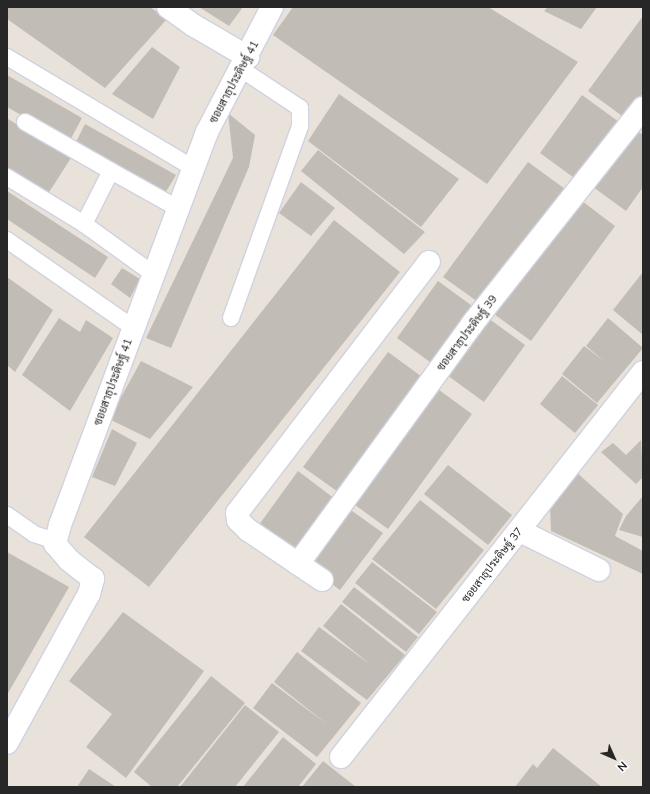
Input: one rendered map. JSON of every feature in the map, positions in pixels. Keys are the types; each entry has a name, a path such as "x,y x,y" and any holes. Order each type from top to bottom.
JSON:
{"street":[{"path":"168,7 244,63"},
{"name":"ซอยสาธุประดิษฐ์ 41","path":"56,541 132,327 179,209 207,132 272,7"},
{"name":"ซอยสาธุประดิษฐ์ 39","path":"298,564 472,323 643,108"},
{"path":"322,580 248,530 238,520 237,513 429,262"},
{"name":"ซอยสาธุประดิษฐ์ 37","path":"341,757 643,372"},
{"path":"520,530 599,570"},
{"path":"7,743 89,594 93,578 69,560 56,544 56,541"}],"lane":[{"path":"7,57 194,168"},
{"path":"231,318 300,126 300,108 244,63"},
{"path":"25,122 111,172 179,209"},
{"path":"84,224 111,172"},
{"path":"7,177 84,224 152,274"},
{"path":"7,240 132,327"},
{"path":"7,515 34,534 56,541"}],"building":[{"path":"7,7 150,7 167,19 105,88 7,19"},
{"path":"199,7 243,7 229,26"},
{"path":"293,7 488,7 578,62 487,184 273,35"},
{"path":"548,7 597,7 581,29 544,11"},
{"path":"643,16 643,93 625,118 588,91"},
{"path":"152,47 180,67 153,119 112,94"},
{"path":"7,75 82,118 69,142 7,107"},
{"path":"339,94 459,179 421,227 308,141"},
{"path":"582,95 619,122 577,180 540,153"},
{"path":"228,113 255,135 249,167 171,348 146,338 233,158"},
{"path":"8,119 71,158 44,200 7,175"},
{"path":"85,124 176,175 164,195 74,146"},
{"path":"630,126 643,135 643,187 626,211 589,184"},
{"path":"318,150 425,232 404,254 301,171"},
{"path":"528,162 565,189 481,304 443,277"},
{"path":"301,182 335,208 311,236 279,213"},
{"path":"7,191 108,257 95,278 7,219"},
{"path":"578,198 615,226 531,341 494,314"},
{"path":"334,220 400,272 149,587 84,537"},
{"path":"122,268 140,279 130,298 111,284"},
{"path":"643,272 643,335 613,310"},
{"path":"7,277 53,310 15,372 7,365"},
{"path":"438,281 475,308 434,365 397,338"},
{"path":"59,318 80,332 86,320 113,338 70,411 22,375"},
{"path":"488,318 525,345 484,402 447,375"},
{"path":"608,318 643,348 597,403 562,374 584,346 604,361 586,346"},
{"path":"388,352 425,379 341,494 303,467"},
{"path":"141,361 193,387 150,439 109,419"},
{"path":"562,376 598,405 575,433 540,404"},
{"path":"435,387 472,414 388,529 351,502"},
{"path":"112,429 137,443 115,486 92,477"},
{"path":"641,440 643,477 636,484 601,452 613,443 626,455"},
{"path":"448,465 512,515 488,545 424,494"},
{"path":"298,471 335,499 293,556 256,529"},
{"path":"575,471 623,514 615,536 643,551 643,574 551,531 550,504"},
{"path":"643,496 643,537 619,530 626,516"},
{"path":"420,500 484,550 436,609 372,559"},
{"path":"345,506 383,533 340,590 303,563"},
{"path":"7,552 69,587 7,695"},
{"path":"372,562 437,612 419,634 355,583"},
{"path":"354,587 418,637 406,652 342,602"},
{"path":"341,604 405,655 367,700 301,651 319,627 371,665 323,626"},
{"path":"123,612 204,671 126,778 86,747 112,714 69,681"},
{"path":"297,652 361,703 317,757 253,708 272,683 328,725 274,682"},
{"path":"211,676 245,703 177,787 152,787 134,772"},
{"path":"245,705 279,732 235,787 180,787"},
{"path":"283,737 316,764 298,787 243,787"},
{"path":"553,748 602,787 515,787 533,764 537,768"},
{"path":"323,761 356,787 302,787"},
{"path":"89,769 116,787 77,787"}]}
